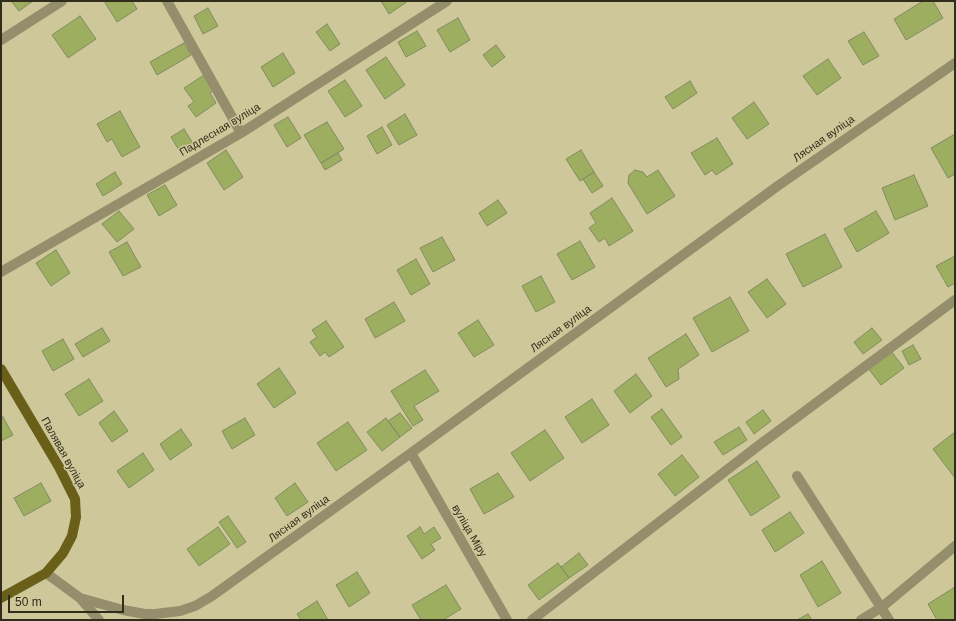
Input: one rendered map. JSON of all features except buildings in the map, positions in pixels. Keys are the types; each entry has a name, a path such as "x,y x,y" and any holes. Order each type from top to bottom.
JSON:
{"main road":[{"name":"Палявая вуліца","path":"1,369 59,467 75,499 76,517 72,536 63,553 46,573"},
{"path":"1,598 46,573"}],"street":[{"path":"1,40 62,1"},
{"path":"167,1 241,133"},
{"name":"Падлесная вуліца","path":"1,272 241,133 447,1"},
{"name":"Лясная вуліца","path":"80,598 123,610 145,614 155,614 180,611 195,606 218,592 779,186 955,63"},
{"path":"532,620 764,441 955,300"},
{"name":"вуліца Міру","path":"411,453 507,620"},
{"path":"797,476 889,620"},
{"path":"861,620 882,607 955,546"},
{"path":"46,573 80,598 98,620"}]}
